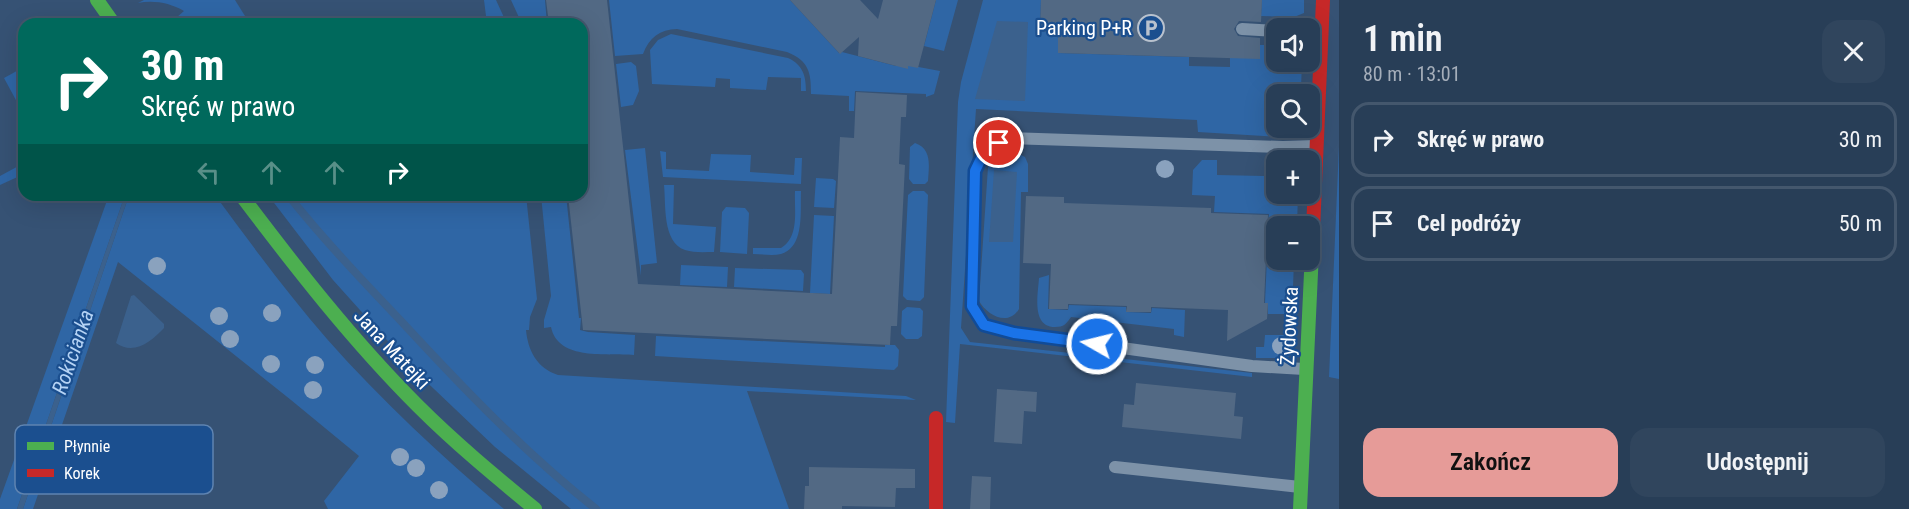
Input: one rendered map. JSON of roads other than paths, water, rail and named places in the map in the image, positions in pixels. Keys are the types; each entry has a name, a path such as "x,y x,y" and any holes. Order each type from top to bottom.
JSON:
{"street":[{"path":"97,0 110,18"},
{"name":"Żydowska","path":"1318,18 1323,0"},
{"name":"Żydowska","path":"1300,509 1316,146 1315,72"},
{"name":"Jana Matejki","path":"246,201 299,272 351,334 418,405 535,509"},
{"path":"936,418 936,509"}],"lane":[{"path":"1242,29 1266,30"},
{"path":"1306,369 1252,366 1014,333 984,325 972,306 975,171 986,148 1012,138 1271,147 1316,146"},
{"path":"1114,467 1301,488"}],"water":[{"path":"997,21 1028,22 1025,101 975,99"},
{"path":"994,170 1017,172 1013,242 989,242"},
{"name":"Rokicianka","path":"123,201 127,201 51,425 46,425"},
{"path":"134,295 164,324 164,328 148,342 129,348 116,343 131,296"},
{"path":"22,494 28,494 23,509 17,509"}],"waterway":[{"path":"293,201 343,259 471,395 544,465 596,509"}],"place":[{"name":"Parking P+R","path":"1151,28"}]}
